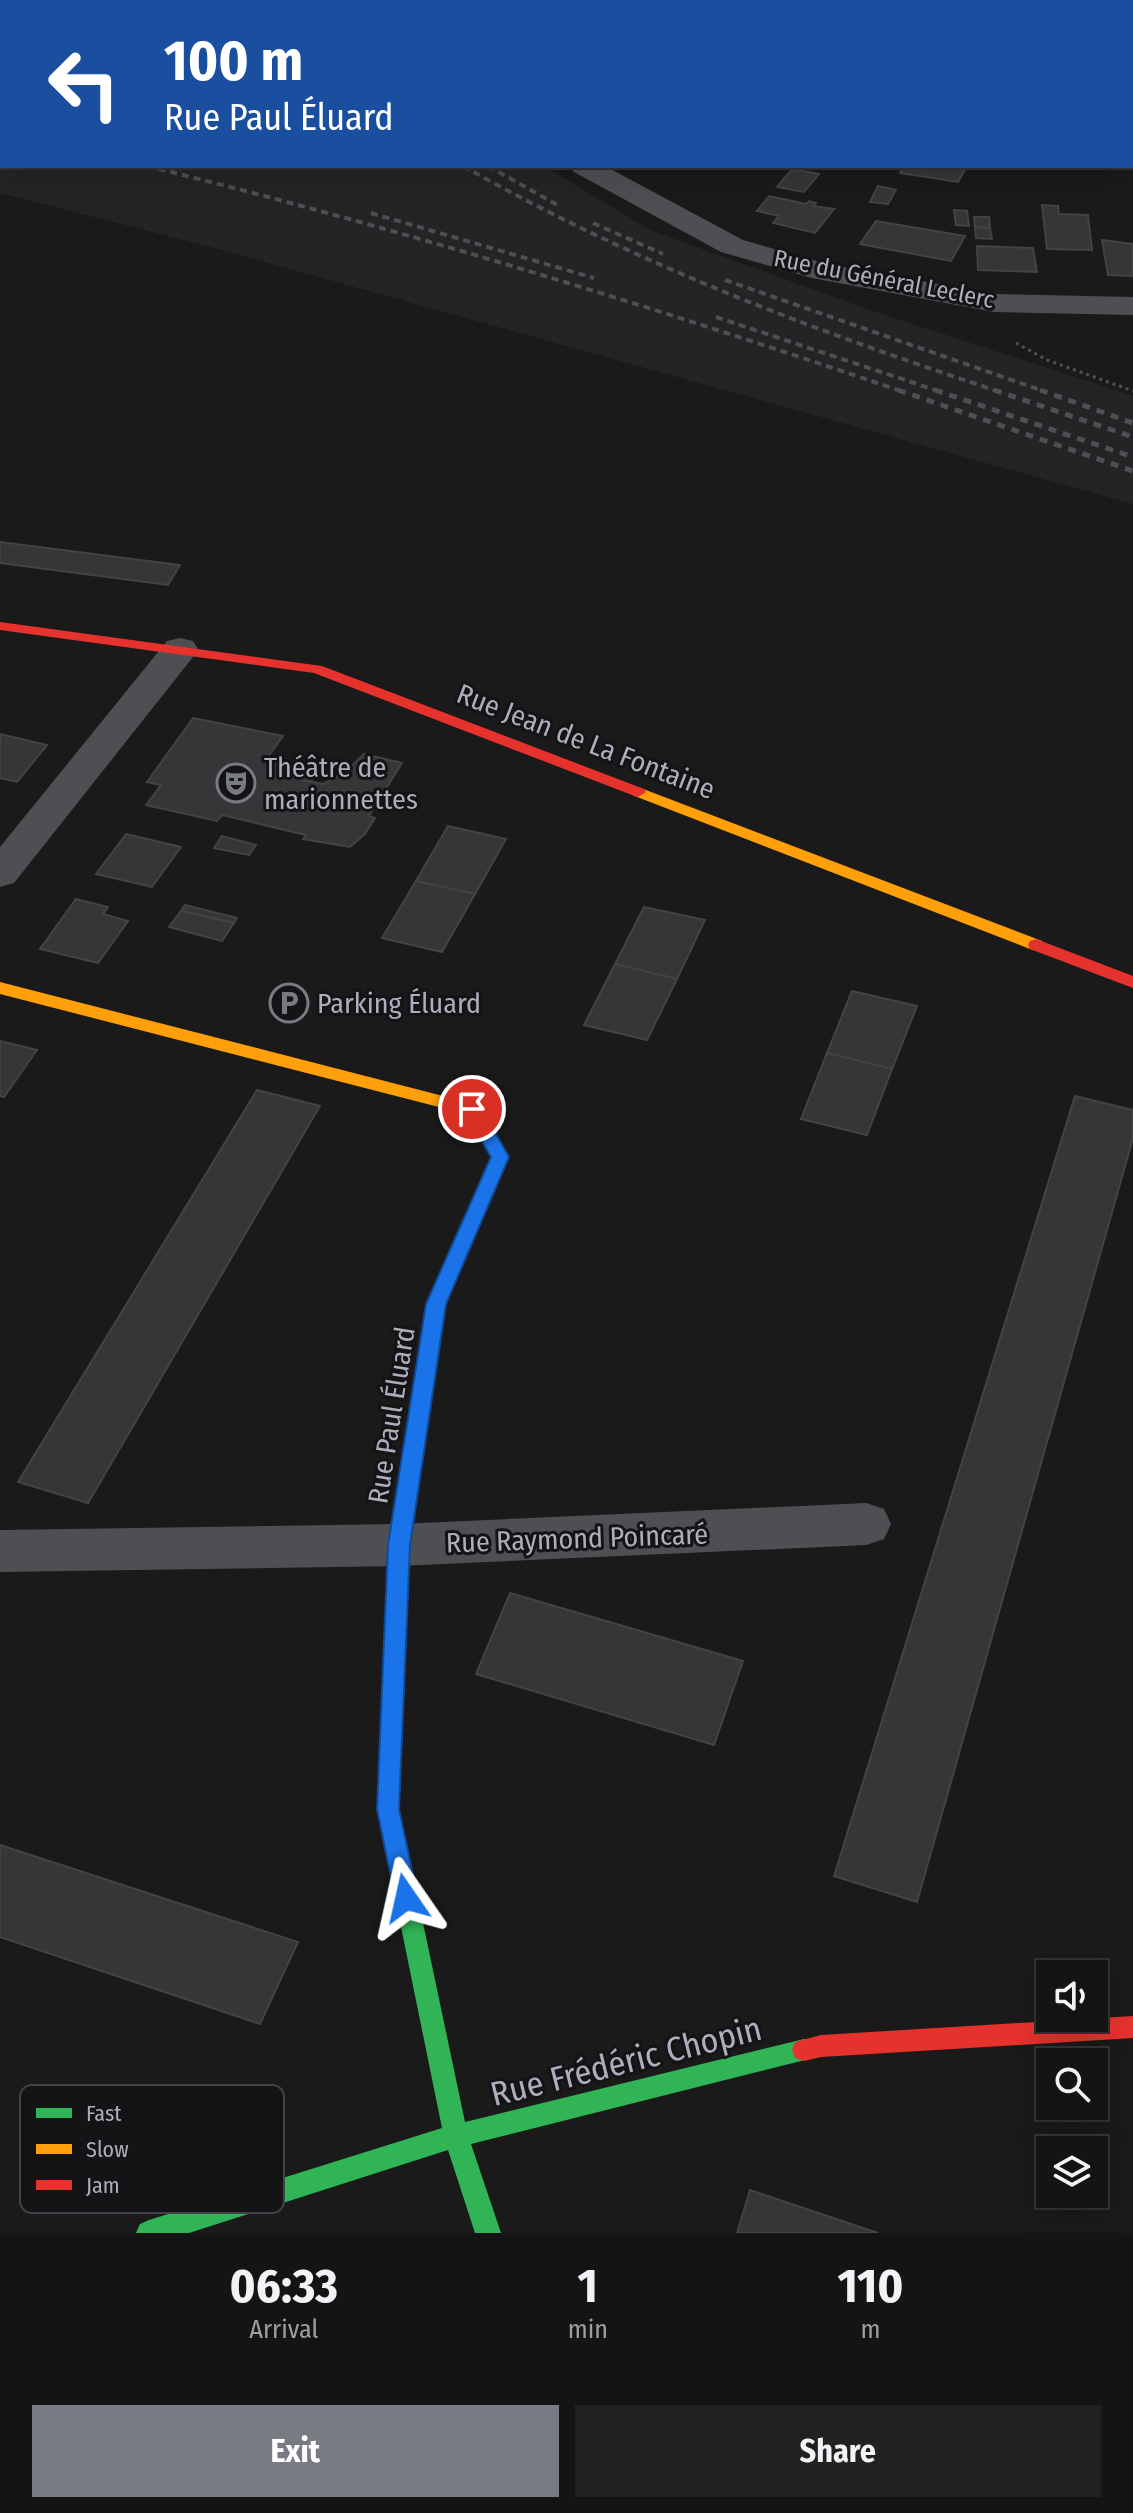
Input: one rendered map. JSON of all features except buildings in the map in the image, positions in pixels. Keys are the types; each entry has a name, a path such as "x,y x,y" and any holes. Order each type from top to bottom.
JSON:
{"street":[{"name":"Rue du Général Leclerc","path":"588,168 732,246 823,272 994,303 1133,306"},
{"name":"Rue Jean de La Fontaine","path":"0,626 317,669 1133,982"},
{"path":"0,874 180,649"},
{"name":"Rue Paul Éluard","path":"0,988 472,1109 500,1157 436,1304 399,1545 388,1809 456,2136 488,2233"},
{"name":"Rue Raymond Poincaré","path":"0,1551 399,1545 866,1524"},
{"name":"Rue Frédéric Chopin","path":"284,2190 456,2136 821,2046 1133,2027"},
{"name":"Rue Frédéric Chopin","path":"149,2233 212,2213"}],"path":[{"path":"1009,339 1047,360 1133,391"}],"shaded area":[{"path":"0,168 547,168 650,230 867,309 1133,396 1133,504 215,248 0,193"}],"railway":[{"path":"155,168 338,216 528,271 899,390"},
{"path":"467,168 594,234 726,292 861,344 1000,392"},
{"path":"492,168 561,207"},
{"path":"371,213 594,278"},
{"path":"593,223 663,254"},
{"path":"725,280 1046,392"},
{"path":"716,317 935,390"},
{"path":"899,390 904,392"},
{"path":"899,390 1133,471"},
{"path":"935,390 941,392"},
{"path":"935,390 1133,457"},
{"path":"994,390 1133,437"},
{"path":"1040,390 1133,423"}],"traffic: fast":[{"path":"391,1733 388,1809 456,2136 488,2233"},
{"path":"284,2190 456,2136 804,2050"},
{"path":"149,2233 212,2213"}],"traffic: slow":[{"path":"638,792 1036,945"},
{"path":"0,988 472,1109 500,1157 459,1251"}],"traffic: jam":[{"path":"0,626 317,669 638,792"},
{"path":"1036,945 1133,982"},
{"path":"391,1733 399,1545 436,1304 459,1251"},
{"path":"804,2050 821,2046 1133,2027"}],"place":[{"name":"Théâtre de marionnettes","path":"236,783"},
{"name":"Parking Éluard","path":"289,1003"}],"route":[{"path":"406,1898 388,1809 399,1545 436,1304 500,1157 472,1109"}]}
